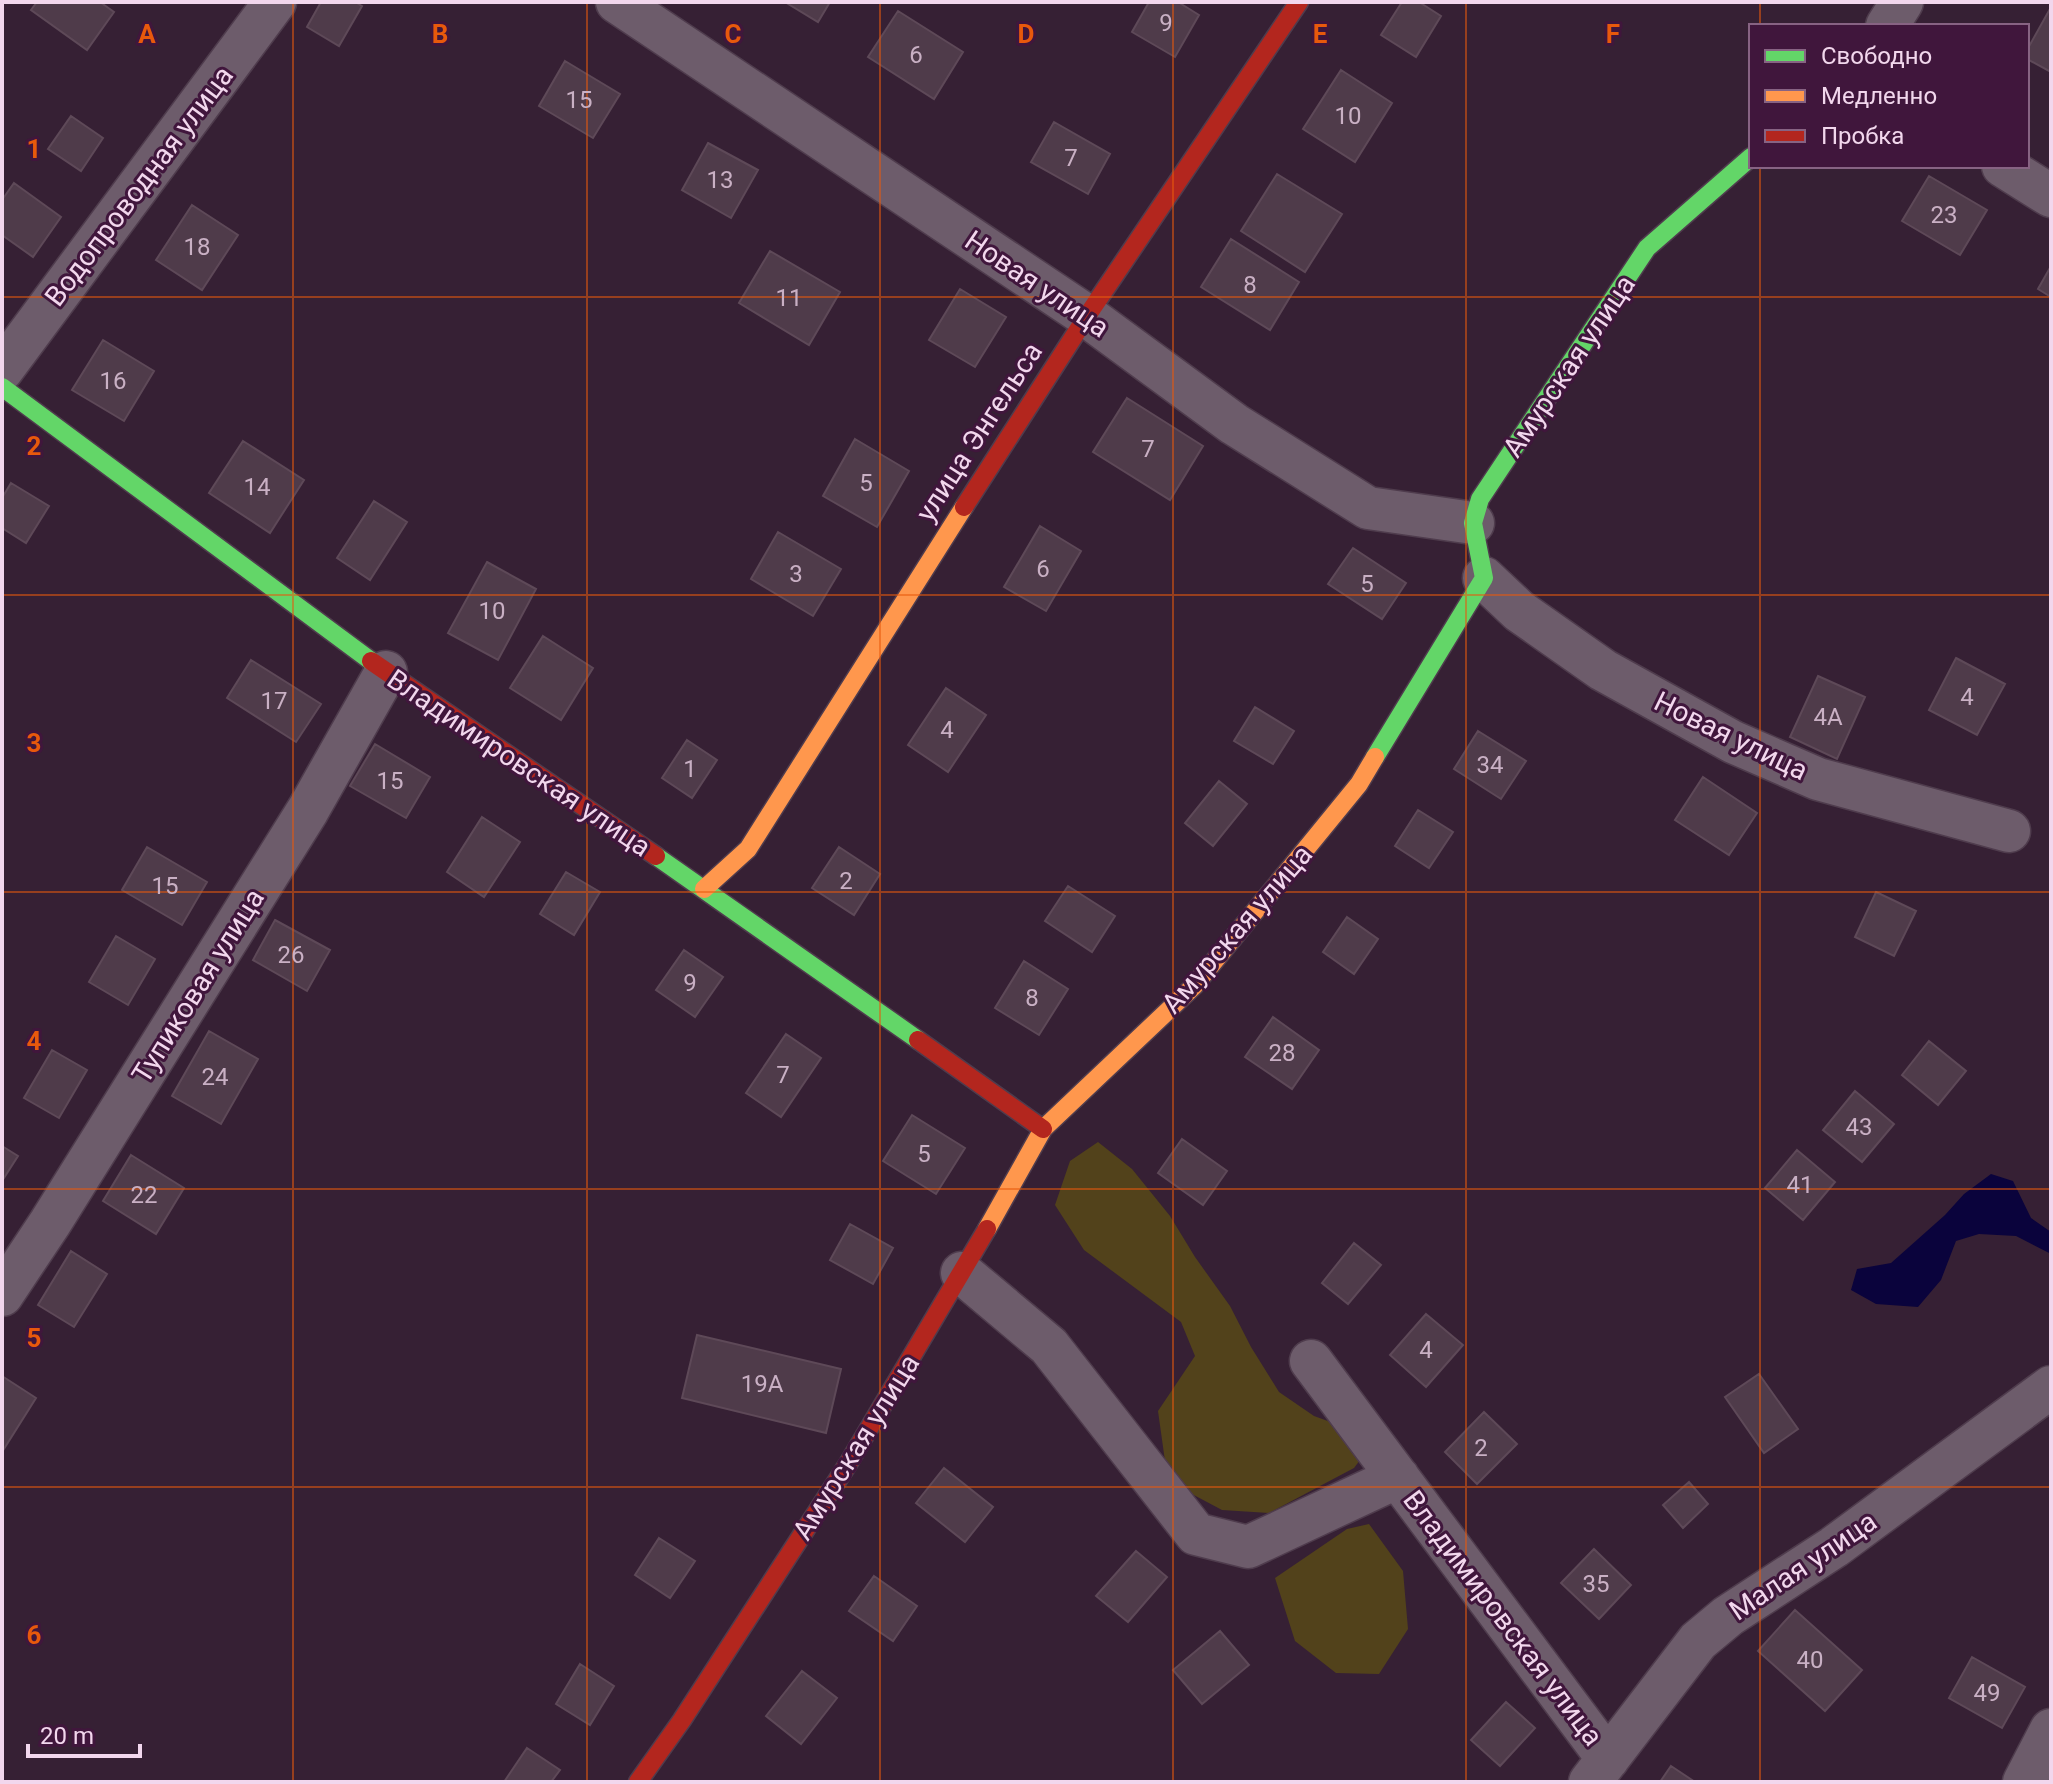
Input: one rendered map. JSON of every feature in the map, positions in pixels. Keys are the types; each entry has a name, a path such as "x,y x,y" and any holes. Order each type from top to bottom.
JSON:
{"street":[{"name":"Водопроводная улица","path":"2,370 275,2"},
{"name":"Новая улица","path":"617,2 1087,316 1234,424 1368,508 1473,523"},
{"name":"улица Энгельса","path":"704,889 748,849 1087,316 1299,2"},
{"path":"1888,24 1902,2"},
{"name":"Амурская улица","path":"1473,523 1480,499 1647,248 1749,159"},
{"path":"2006,168 2051,196"},
{"name":"Владимировская улица","path":"2,387 386,672 704,889 1043,1129"},
{"path":"1473,523 1484,578"},
{"name":"Новая улица","path":"1484,578 1519,611 1603,670 1733,742 1818,779 2009,831"},
{"name":"Амурская улица","path":"638,1782 682,1720 848,1464 962,1273 1043,1129 1194,986 1359,784 1484,578"},
{"name":"Тупиковая улица","path":"2,1295 308,810 386,672"},
{"name":"Владимировская улица","path":"962,1273 1049,1346 1196,1534 1248,1547 1398,1477"},
{"name":"Владимировская улица","path":"1311,1361 1398,1477 1599,1770"},
{"name":"Малая улица","path":"1599,1770 1698,1641 1728,1616 1834,1547 2051,1387"},
{"path":"2024,1782 2051,1730"}],"shaded area":[{"path":"1098,1142 1132,1169 1170,1216 1230,1306 1279,1392 1314,1416 1336,1424 1360,1460 1354,1468 1269,1513 1222,1510 1190,1493 1165,1461 1158,1411 1195,1356 1181,1322 1084,1250 1055,1205 1070,1161"},
{"path":"1991,1174 2013,1181 2031,1218 2051,1232 2051,1254 2016,1236 1979,1234 1956,1241 1941,1280 1918,1307 1876,1304 1851,1290 1857,1269 1891,1263 1964,1194"},
{"path":"1369,1524 1403,1571 1408,1629 1379,1674 1336,1673 1295,1641 1275,1578 1347,1529"}],"building":[{"path":"37,2 100,2 114,12 87,50 31,10"},
{"path":"321,2 355,2 362,6 339,46 307,27"},
{"path":"785,2 830,2 818,22"},
{"path":"1149,2 1178,2 1199,15 1175,57 1132,32"},
{"path":"1402,2 1419,2 1441,16 1416,57 1381,35"},
{"path":"2051,7 2051,72 2029,60 2029,46"},
{"path":"898,11 963,52 934,99 868,57"},
{"path":"565,61 620,94 593,138 539,106"},
{"path":"1341,70 1392,103 1355,162 1303,129"},
{"path":"71,116 103,138 81,171 48,149"},
{"path":"1054,122 1110,154 1088,194 1031,162"},
{"path":"708,143 758,170 731,218 682,190"},
{"path":"1277,174 1342,214 1305,272 1241,231"},
{"path":"1929,176 1987,210 1960,255 1902,221"},
{"path":"14,183 61,217 33,257 2,235 2,200"},
{"path":"192,205 238,235 202,290 156,260"},
{"path":"1231,239 1299,282 1270,330 1201,287"},
{"path":"770,251 840,292 809,345 739,303"},
{"path":"2051,266 2051,297 2038,289"},
{"path":"960,289 1006,317 975,367 929,340"},
{"path":"103,340 154,371 124,421 72,390"},
{"path":"1127,398 1203,446 1170,500 1093,452"},
{"path":"855,439 909,471 877,527 823,496"},
{"path":"243,441 304,480 270,533 209,493"},
{"path":"11,483 49,506 26,543 2,528 2,498"},
{"path":"374,501 407,522 370,580 337,558"},
{"path":"1040,526 1081,551 1046,611 1004,587"},
{"path":"778,532 841,569 813,616 751,579"},
{"path":"1353,548 1406,583 1382,619 1328,584"},
{"path":"487,562 536,589 498,660 448,633"},
{"path":"543,636 593,668 561,720 510,688"},
{"path":"1956,658 2005,684 1977,735 1929,710"},
{"path":"251,660 321,704 296,742 227,698"},
{"path":"1818,676 1865,697 1837,759 1790,737"},
{"path":"946,688 986,715 948,772 908,745"},
{"path":"1255,707 1294,731 1273,764 1234,741"},
{"path":"1478,731 1526,761 1501,799 1454,769"},
{"path":"687,740 717,760 692,798 662,778"},
{"path":"375,744 430,777 406,818 350,786"},
{"path":"1703,777 1757,813 1729,855 1675,820"},
{"path":"1219,781 1247,804 1213,846 1185,823"},
{"path":"1418,810 1453,832 1429,868 1395,846"},
{"path":"482,817 520,842 484,897 447,872"},
{"path":"147,847 207,882 182,925 122,890"},
{"path":"839,847 880,874 854,915 812,888"},
{"path":"566,872 600,892 574,935 540,914"},
{"path":"1068,886 1115,916 1092,952 1045,921"},
{"path":"1876,892 1916,911 1894,956 1855,937"},
{"path":"1347,917 1378,939 1354,974 1323,952"},
{"path":"275,920 330,950 307,991 253,960"},
{"path":"116,936 155,959 128,1005 89,982"},
{"path":"684,950 723,977 695,1017 656,990"},
{"path":"1024,961 1068,989 1039,1035 995,1008"},
{"path":"1273,1017 1319,1050 1292,1089 1245,1057"},
{"path":"209,1031 258,1059 221,1124 172,1096"},
{"path":"786,1034 821,1058 781,1117 746,1093"},
{"path":"1929,1041 1966,1071 1938,1105 1902,1075"},
{"path":"52,1050 87,1070 59,1118 24,1098"},
{"path":"1855,1091 1894,1124 1862,1162 1823,1130"},
{"path":"912,1115 965,1148 936,1194 883,1161"},
{"path":"1182,1139 1227,1171 1203,1205 1158,1173"},
{"path":"2,1146 18,1156 2,1181"},
{"path":"1797,1150 1835,1182 1803,1220 1765,1188"},
{"path":"131,1155 184,1188 156,1234 103,1201"},
{"path":"850,1224 893,1248 873,1284 830,1260"},
{"path":"1354,1243 1381,1265 1348,1304 1322,1283"},
{"path":"71,1251 107,1274 74,1327 38,1305"},
{"path":"1426,1314 1463,1345 1426,1387 1390,1355"},
{"path":"697,1335 841,1369 826,1433 682,1398"},
{"path":"1759,1374 1798,1429 1764,1453 1725,1397"},
{"path":"2,1376 36,1398 2,1452"},
{"path":"1484,1412 1517,1444 1477,1484 1445,1452"},
{"path":"944,1468 993,1507 965,1542 916,1503"},
{"path":"1689,1482 1708,1504 1683,1528 1663,1505"},
{"path":"659,1538 695,1561 670,1598 635,1575"},
{"path":"1594,1549 1631,1585 1599,1619 1561,1583"},
{"path":"1136,1551 1167,1577 1128,1622 1096,1596"},
{"path":"874,1576 917,1606 893,1641 849,1611"},
{"path":"1795,1610 1862,1670 1825,1711 1758,1651"},
{"path":"1220,1631 1249,1665 1202,1704 1173,1670"},
{"path":"1972,1657 2025,1687 2002,1728 1949,1698"},
{"path":"580,1664 614,1686 590,1725 556,1704"},
{"path":"802,1671 837,1698 801,1744 766,1716"},
{"path":"1506,1702 1535,1728 1500,1766 1471,1740"},
{"path":"527,1748 560,1770 551,1782 504,1782"},
{"path":"1671,1766 1695,1782 1660,1782"}],"traffic: fast":[{"path":"1375,757 1484,578 1473,523 1480,499 1647,248 1749,159"},
{"path":"2,387 371,661"},
{"path":"656,856 918,1040"}],"traffic: slow":[{"path":"704,889 748,849 964,507"},
{"path":"987,1229 1043,1129 1194,986 1359,784 1375,757"}],"traffic: jam":[{"path":"964,507 1087,316 1299,2"},
{"path":"371,661 656,856"},
{"path":"918,1040 1043,1129"},
{"path":"638,1782 682,1720 848,1464 987,1229"}]}
